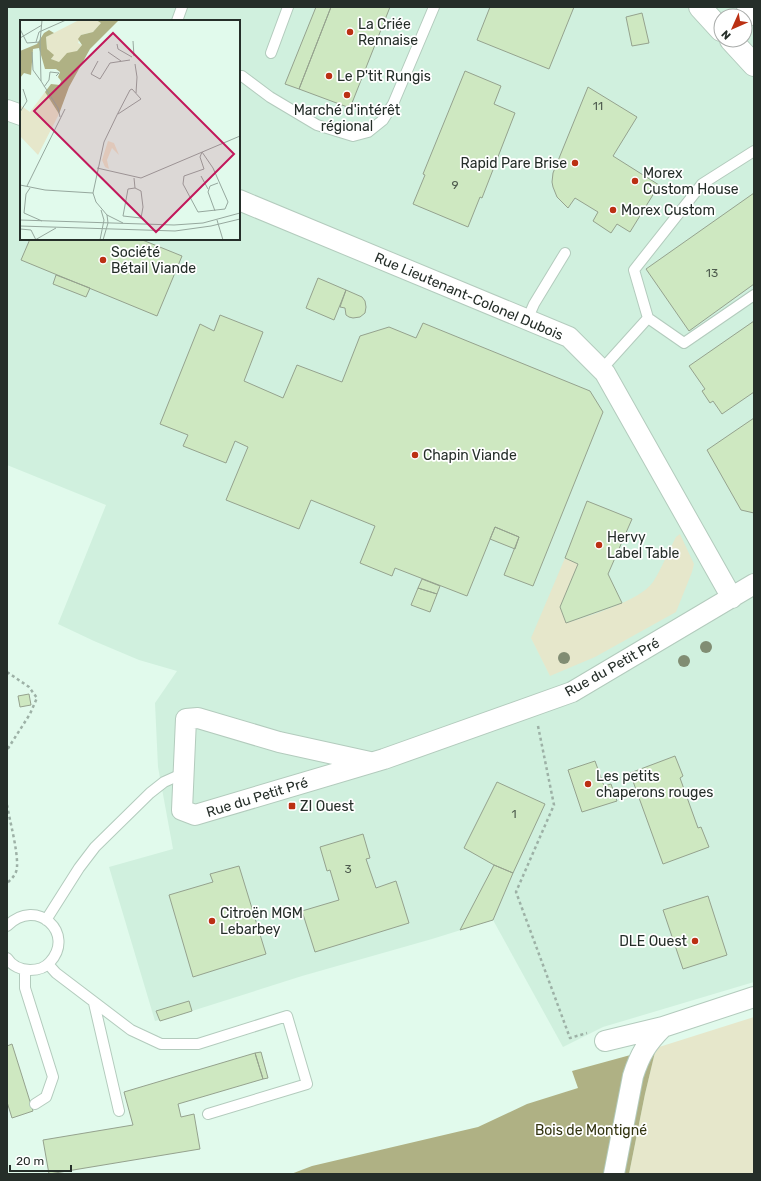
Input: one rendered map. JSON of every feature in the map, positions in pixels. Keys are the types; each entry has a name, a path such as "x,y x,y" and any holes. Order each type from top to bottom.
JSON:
{"main road":[{"path":"700,7 713,21"},
{"path":"748,7 754,14"},
{"path":"738,48 754,65"}],"street":[{"path":"7,110 20,115"},
{"name":"Rue Lieutenant-Colonel Dubois","path":"240,200 569,338 606,373 732,598"},
{"name":"Rue du Petit Pré","path":"370,762 279,742 198,718 186,719 182,810 196,815 370,762 572,692 754,584"},
{"path":"606,1041 663,1027 754,997"},
{"path":"614,1174 633,1076 637,1063 643,1051 663,1027"}],"lane":[{"path":"177,20 182,7"},
{"path":"271,53 288,7"},
{"path":"240,76 270,97 317,125 353,136 368,132 383,120 394,104 434,7"},
{"path":"754,151 702,184 634,270 648,318 684,343 754,295"},
{"path":"527,320 534,304 565,253"},
{"path":"602,369 648,318"},
{"path":"46,920 95,846 150,793 164,782 184,773"},
{"path":"8,960 14,966 25,970 41,968 54,958 58,942 57,933 53,926 46,920 36,915 24,915 9,919"},
{"path":"48,964 56,973 131,1030 161,1044 198,1044 287,1016 307,1084 208,1114"},
{"path":"25,970 25,988 53,1077 46,1097 35,1104"},
{"path":"94,1003 119,1111"}],"path":[{"path":"7,672 28,687 37,698 30,714 7,750"},
{"path":"534,706 554,805 516,892 570,1038 598,1030 606,1041"},
{"path":"7,805 15,847 17,868 14,875 7,883"}],"shaded area":[{"path":"7,7 754,7 754,982 603,1027 563,1047 493,920 155,1021 109,867 173,849 158,767 155,703 177,671 139,660 58,624 106,505 7,465"},
{"path":"680,534 694,564 676,612 595,657 550,676 531,638 565,558 578,564 560,607 567,623 613,607 646,589 653,582 676,537"},
{"path":"754,1017 754,1174 629,1174 656,1048"}],"green space":[{"name":"Bois de Montigné","path":"656,1048 629,1174 291,1174 312,1166 478,1127 527,1104 578,1088 572,1071"}],"building":[{"path":"316,7 331,7 299,89 285,84"},
{"path":"331,7 390,7 350,108 299,89"},
{"path":"490,7 574,7 549,69 477,40"},
{"path":"642,13 649,43 632,46 626,17"},
{"path":"465,71 501,86 494,104 515,113 482,198 480,197 468,227 413,204 425,175 423,174"},
{"path":"588,87 637,117 613,156 659,185 630,232 617,224 611,233 593,221 598,212 575,198 568,208 557,197 553,187 553,173"},
{"path":"754,193 754,284 689,331 646,269"},
{"path":"30,240 142,240 182,256 157,316 21,260"},
{"path":"56,275 90,288 86,297 53,284"},
{"path":"318,278 346,290 334,320 306,308"},
{"path":"346,290 362,297 365,301 365,313 360,317 349,317 346,315 345,308 340,307"},
{"name":"Chapin Viande","path":"220,315 263,332 244,381 283,398 297,365 342,382 360,336 389,327 416,338 423,323 590,391 603,412 533,586 504,575 519,537 495,527 467,596 395,568 392,576 360,563 375,526 311,500 299,529 226,500 248,447 235,441 226,463 183,446 188,435 160,424 200,324 214,331"},
{"path":"754,321 754,392 722,414 713,401 710,403 702,391 705,389 689,366"},
{"path":"754,418 754,513 741,510 707,450"},
{"path":"587,501 632,519 608,574 622,603 566,623 560,607 578,564 565,558"},
{"path":"495,527 519,537 515,549 490,539"},
{"path":"422,579 440,586 437,594 418,588"},
{"path":"418,588 437,594 430,612 411,605"},
{"path":"29,694 31,705 20,707 18,696"},
{"path":"675,756 683,776 680,778 698,828 701,827 709,847 663,864 630,773"},
{"path":"595,761 604,786 611,784 617,801 582,812 568,770"},
{"path":"497,782 545,804 513,873 494,865 464,848"},
{"path":"363,834 370,858 366,859 376,888 396,881 409,923 315,952 302,911 339,900 330,870 327,871 320,847"},
{"path":"494,865 513,873 493,920 460,930"},
{"path":"239,866 266,954 193,977 169,895 213,882 210,874"},
{"path":"708,896 727,955 683,969 663,910"},
{"path":"189,1001 192,1011 160,1021 156,1011"},
{"path":"12,1044 33,1111 12,1118 7,1102 7,1046"},
{"path":"261,1052 268,1078 263,1079 255,1053"},
{"path":"255,1053 263,1079 178,1104 181,1117 194,1114 200,1149 49,1174 43,1140 133,1125 124,1092"}],"place":[{"name":"La Criée Rennaise","path":"350,32"},
{"name":"Le P'tit Rungis","path":"329,76"},
{"name":"Marché d'intérêt régional","path":"347,95"},
{"name":"Rapid Pare Brise","path":"575,163"},
{"name":"Morex Custom House","path":"635,181"},
{"name":"Morex Custom","path":"613,210"},
{"name":"Société Bétail Viande","path":"103,260"},
{"name":"Chapin Viande","path":"415,455"},
{"name":"Hervy Label Table","path":"599,545"},
{"name":"Les petits chaperons rouges","path":"588,784"},
{"name":"ZI Ouest","path":"292,806"},
{"name":"Citroën MGM Lebarbey","path":"212,921"},
{"name":"DLE Ouest","path":"695,941"}]}
